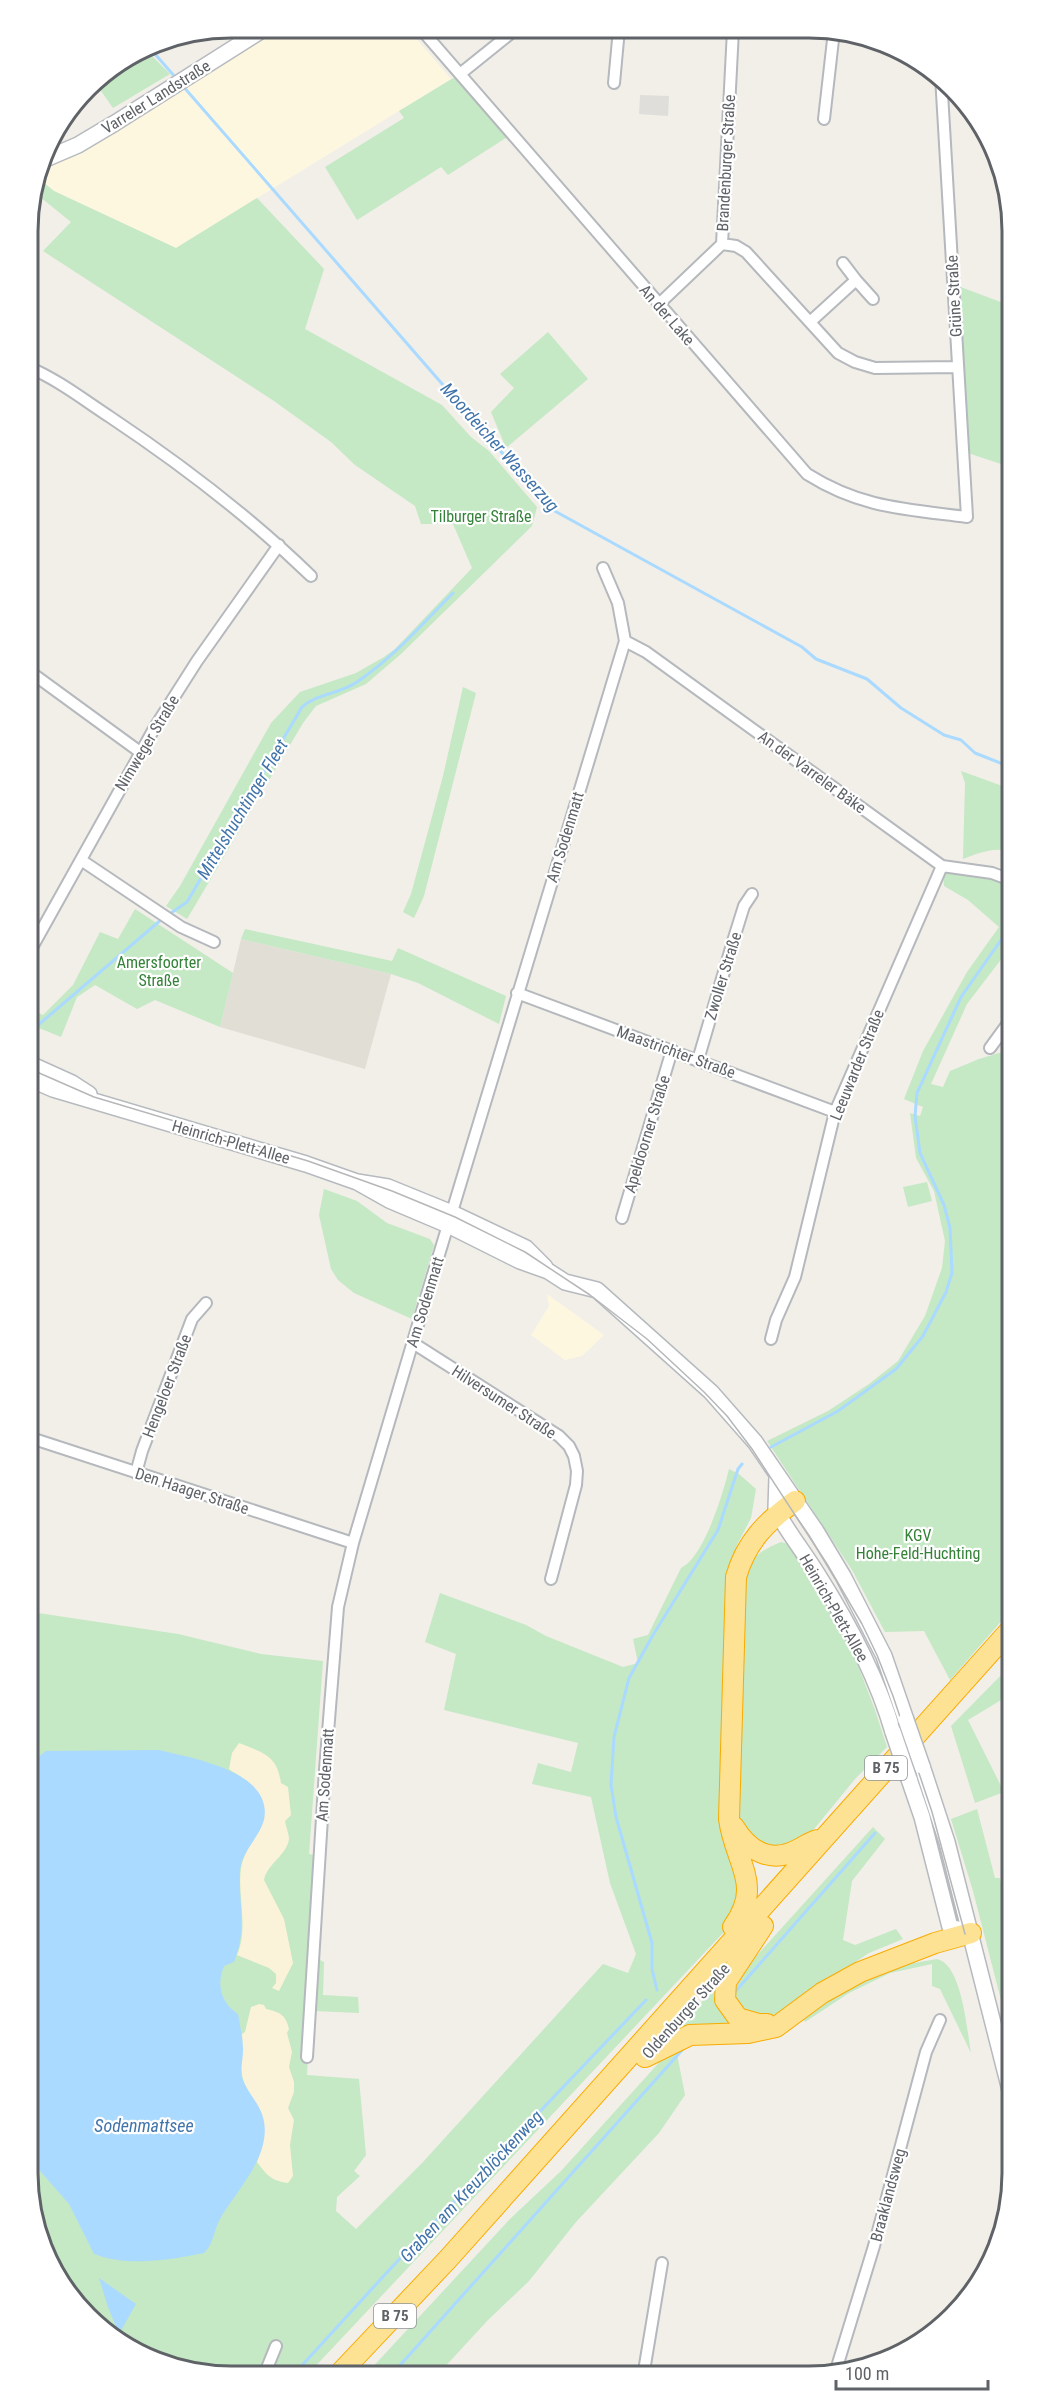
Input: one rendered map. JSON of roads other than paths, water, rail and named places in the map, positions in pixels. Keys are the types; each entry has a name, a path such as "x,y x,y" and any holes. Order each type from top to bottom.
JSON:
{"highway":[{"path":"708,1968 742,1914 748,1896 747,1880 732,1838 729,1819 736,1577 749,1544 760,1529 795,1501"},
{"name":"Oldenburger Straße","path":"347,2366 448,2259 1002,1639"},
{"name":"Oldenburger Straße","path":"364,2366 422,2306 1002,1657"},
{"path":"729,1819 747,1845 764,1854 785,1854 807,1843 823,1839"},
{"path":"763,1926 726,1982 725,2000 738,2018 747,2022 782,2023"},
{"path":"645,2057 690,2035 764,2031 782,2023 822,1993 860,1972 935,1943 971,1933"}],"main road":[{"name":"Varreler Landstraße","path":"52,156 78,145 250,38"},
{"name":"Heinrich-Plett-Allee","path":"38,1068 72,1083 104,1103"},
{"name":"Heinrich-Plett-Allee","path":"38,1082 171,1125 306,1164 357,1182 389,1200 450,1219 520,1261 548,1271 565,1282 597,1290 680,1362 736,1419 795,1501 843,1576 869,1626 892,1678 947,1842 1002,2058"},
{"path":"777,1477 776,1508 778,1514"},
{"name":"Heinrich-Plett-Allee","path":"778,1514 826,1587 856,1641 887,1710 922,1817 950,1927 971,1933"}],"street":[{"name":"An der Lake","path":"429,38 807,474 844,495 885,506 967,516"},
{"path":"460,74 505,38"},
{"path":"614,82 618,38"},
{"name":"Brandenburger Straße","path":"658,305 722,244 733,38"},
{"path":"824,119 833,39"},
{"name":"Grüne Straße","path":"942,90 967,516"},
{"path":"722,244 736,246 746,252 838,353 855,362 875,368 957,367"},
{"path":"843,263 873,299"},
{"path":"810,322 856,280"},
{"path":"38,374 90,404 189,471 279,545 311,576"},
{"name":"Nimweger Straße","path":"38,937 140,752 196,661 279,545"},
{"name":"Am Sodenmatt","path":"307,2057 337,1618 353,1543 625,641 618,603 603,568"},
{"name":"An der Varreler Bäke","path":"625,641 650,654 942,866 992,873 1003,877"},
{"path":"38,678 140,752"},
{"path":"81,860 181,927 214,942"},
{"name":"Leeuwarder Straße","path":"771,1339 776,1320 795,1277 835,1112 942,866"},
{"name":"Zwoller Straße","path":"698,1059 744,906 752,894"},
{"name":"Maastrichter Straße","path":"517,993 835,1112"},
{"path":"990,1048 1003,1031"},
{"name":"Apeldoorner Straße","path":"622,1218 672,1050"},
{"name":"Hengeloer Straße","path":"136,1473 142,1451 192,1319 206,1303"},
{"name":"Hilversumer Straße","path":"412,1343 559,1436 569,1446 577,1467 576,1485 551,1579"},
{"name":"Den Haager Straße","path":"38,1440 353,1543"},
{"name":"Braaklandsweg","path":"838,2364 874,2246 926,2052 940,2020"},
{"path":"646,2366 662,2263"},
{"path":"268,2366 276,2346"}],"water":[{"name":"Sodenmattsee","path":"159,1750 190,1757 244,1778 256,1790 264,1803 264,1820 241,1863 241,1938 234,1962 224,1966 220,1987 228,2005 238,2014 243,2046 241,2073 262,2114 265,2128 264,2142 253,2168 221,2217 210,2245 204,2253 149,2261 121,2260 94,2254 69,2204 38,2169 38,1757 46,1751"},
{"path":"99,2278 136,2304 120,2332 108,2307"}],"waterway":[{"name":"Moordeicher Wasserzug","path":"154,53 176,78"},
{"name":"Moordeicher Wasserzug","path":"182,85 551,509 802,647 816,659 867,679 901,708 944,735 961,740 975,753 1003,764"},
{"name":"Mittelshuchtinger Fleet","path":"168,915 187,902 302,707 308,702 350,686 370,673 407,640 453,593"},
{"name":"Mittelshuchtinger Fleet","path":"38,1025 162,919"},
{"name":"Graben am Kreuzblöckenweg","path":"771,1447 838,1411 896,1369 923,1336 946,1292 952,1273 950,1228 944,1205 920,1153 915,1116 917,1093 961,997 1003,938"},
{"name":"Graben am Kreuzblöckenweg","path":"657,1990 652,1969 652,1943 616,1817 611,1785 614,1737 629,1678 718,1530 738,1469 742,1464"},
{"path":"734,1993 875,1833"},
{"name":"Graben am Kreuzblöckenweg","path":"301,2366 391,2268 646,2000"},
{"path":"399,2366 684,2048"}],"tram line":[{"path":"38,1072 94,1097 308,1161 392,1191 455,1217 525,1252 590,1295 647,1339 727,1416 752,1449 827,1564 862,1624 893,1696 932,1812 965,1934"}],"park label":[{"name":"Tilburger Straße","path":"481,516"},
{"name":"Amersfoorter Straße","path":"159,971"},
{"name":"KGV Hohe-Feld-Huchting","path":"918,1544"}]}
